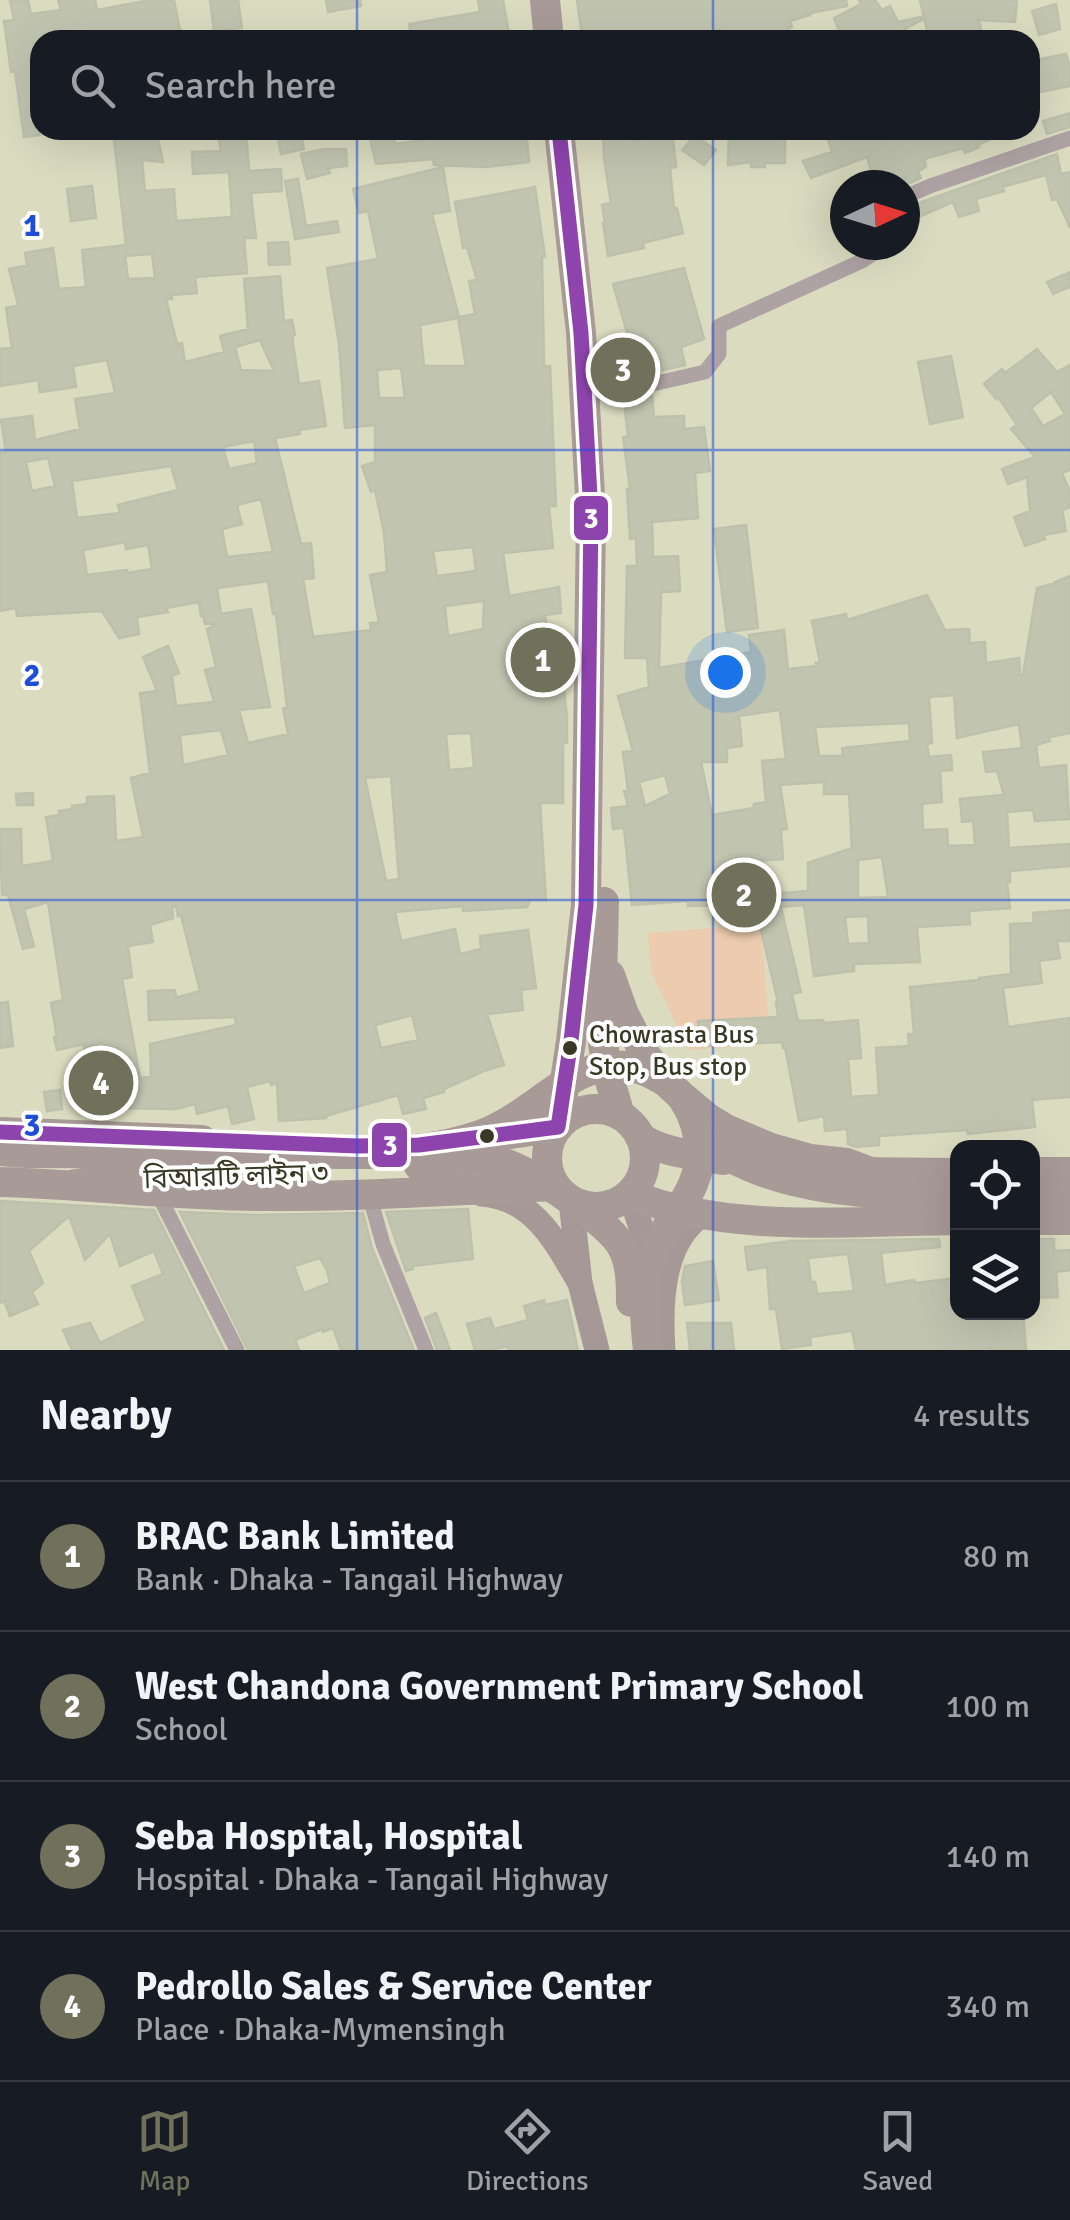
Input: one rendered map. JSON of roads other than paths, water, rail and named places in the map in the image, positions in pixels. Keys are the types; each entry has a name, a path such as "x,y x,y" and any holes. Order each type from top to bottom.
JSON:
{"highway":[{"path":"545,0 548,30"},
{"path":"566,0 569,30"},
{"path":"558,1127 586,906 590,514 581,333 560,140"},
{"path":"0,1182 256,1196 446,1191 563,1194 586,1207 602,1208 617,1203 640,1182 645,1152 607,1071 601,1028 608,514 605,395 580,140"},
{"path":"604,958 624,1014 644,1053 672,1088 708,1118 726,1130 771,1148 810,1159 847,1162 873,1173"},
{"name":"বিআরটি লাইন ৩","path":"0,1151 378,1154 429,1147 488,1132 511,1121 573,1077 616,1066 660,1078 677,1090 704,1144 769,1174 846,1190 950,1196"},
{"path":"563,1194 549,1171 550,1140 568,1118 594,1109 607,1110 647,1142 730,1161 802,1171 950,1172"},
{"path":"648,1350 644,1295 648,1271 656,1247 695,1178 701,1151 695,1121"},
{"path":"0,1132 374,1146 419,1145 558,1127"},
{"name":"বিআরটি লাইন ৩","path":"76,1184 162,1174 350,1172 496,1161 545,1184 612,1232 629,1266 635,1350"},
{"path":"1040,1172 1070,1172"},
{"path":"630,1194 700,1216 841,1222 950,1220"},
{"path":"1040,1198 1070,1198"},
{"path":"1040,1220 1070,1220"}],"main road":[{"path":"446,1191 500,1195 538,1219 555,1238 580,1283"},
{"path":"563,1194 598,1350"},
{"path":"630,1194 664,1308"},
{"path":"664,1350 669,1263 682,1232 700,1216"}],"street":[{"path":"920,190 1070,138"},
{"path":"605,395 706,372 719,354 719,326 864,260"},
{"path":"156,1192 237,1350"},
{"path":"368,1194 383,1244 426,1350"}],"place":[{"name":"Seba Hospital, Hospital","path":"623,370"},
{"name":"BRAC Bank Limited","path":"543,660"},
{"name":"West Chandona Government Primary School","path":"744,895"},
{"name":"Chowrasta Bus Stop, Bus stop","path":"570,1048"},
{"name":"Pedrollo Sales & Service Center","path":"101,1083"}]}
